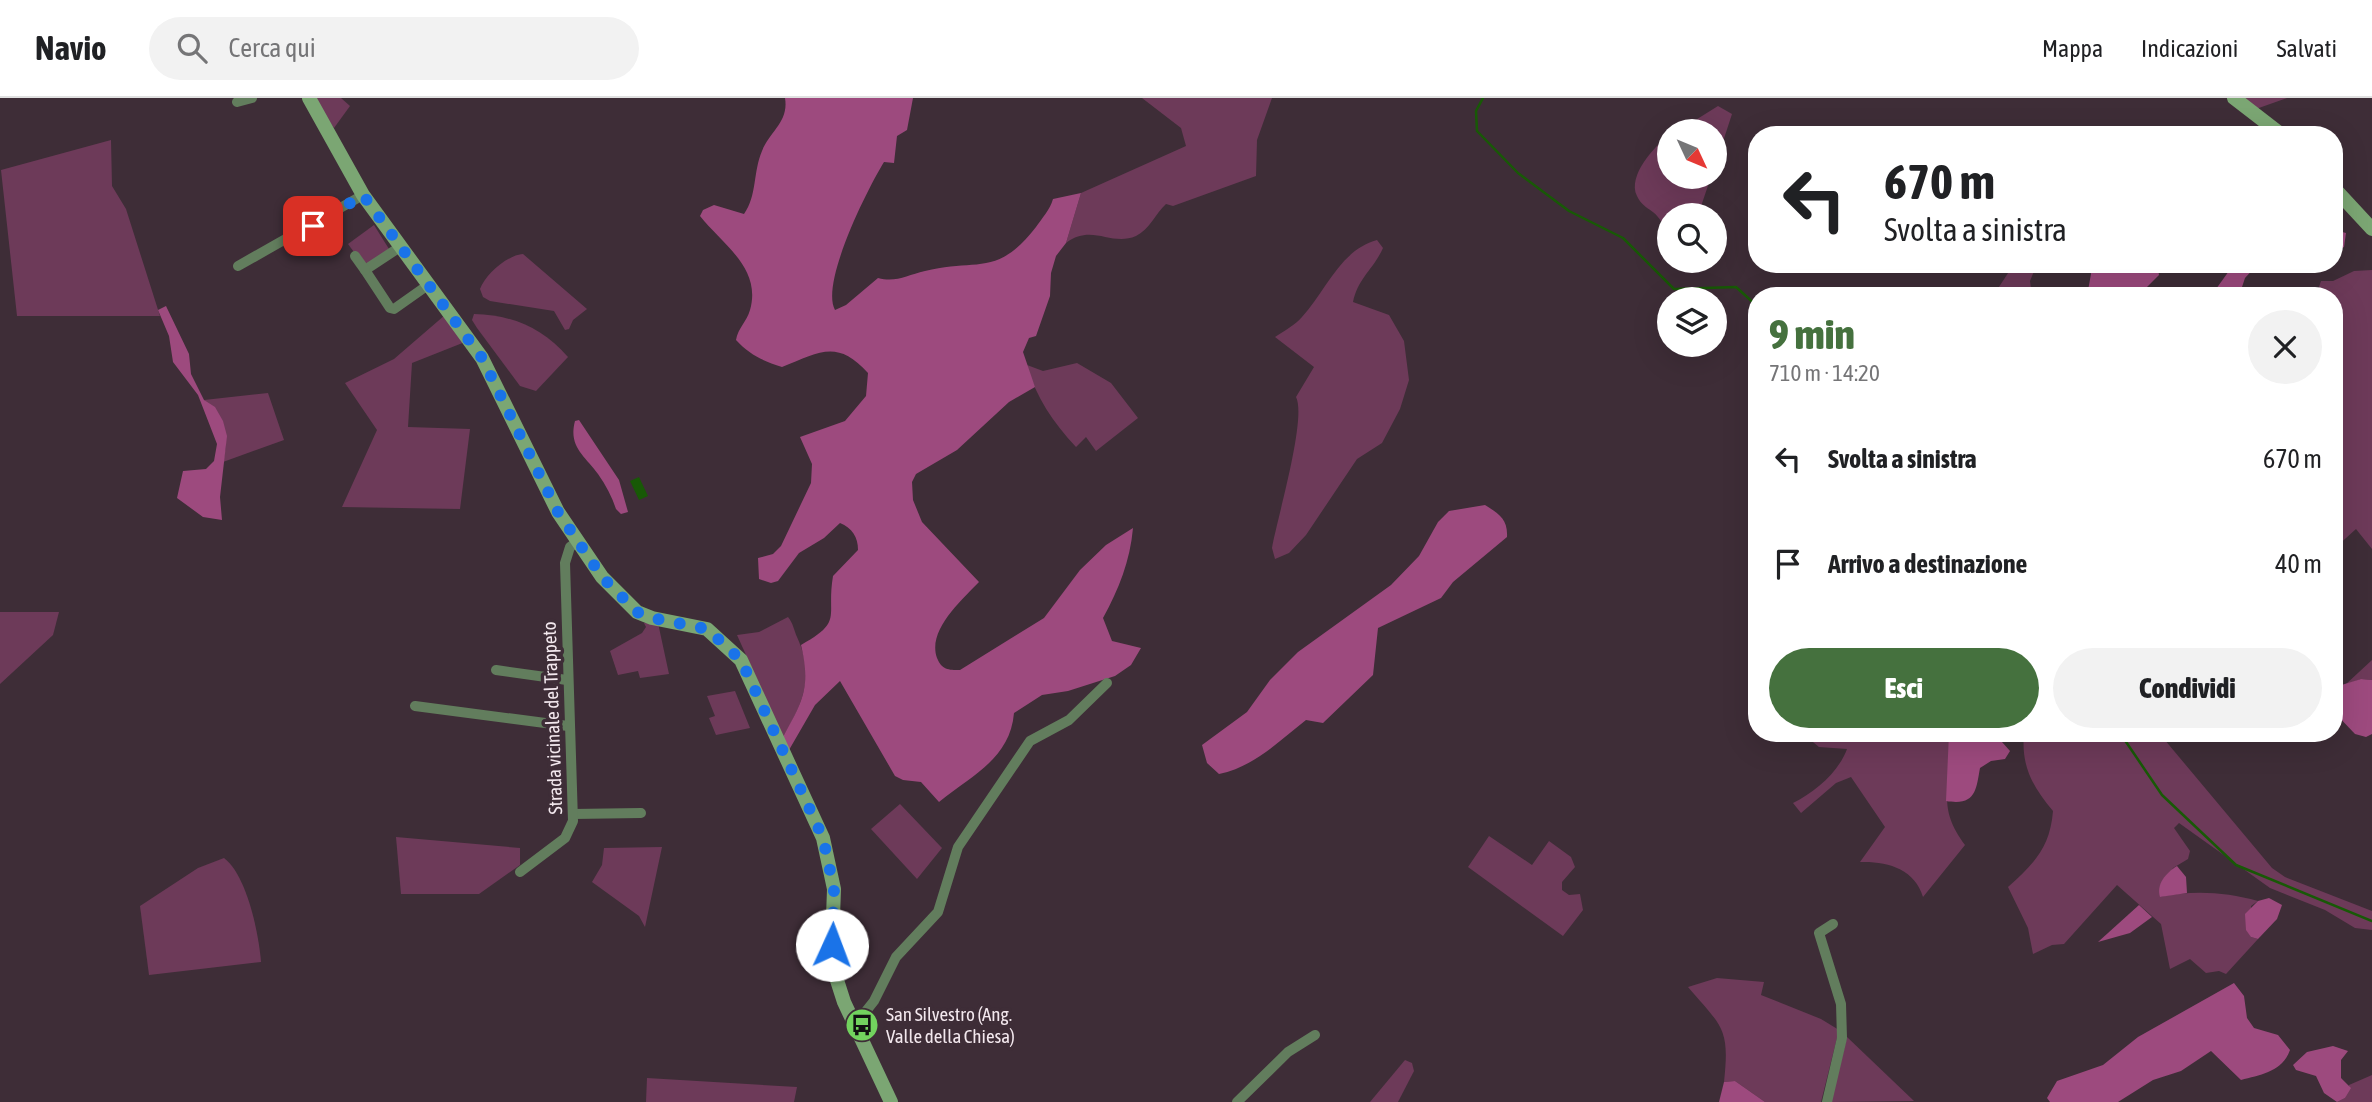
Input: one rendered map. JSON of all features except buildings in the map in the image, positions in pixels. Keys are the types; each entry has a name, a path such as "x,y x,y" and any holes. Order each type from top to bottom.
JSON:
{"street":[{"path":"237,102 252,98"},
{"path":"309,98 363,195 482,358 576,543 632,608 652,618 707,629 741,660 823,838 834,889 832,945 835,974 855,1025 891,1102"},
{"path":"2234,98 2270,126"},
{"path":"238,266 363,195"},
{"path":"2343,198 2372,229"},
{"path":"365,270 400,247"},
{"path":"355,256 394,309 428,285"},
{"name":"Strada vicinale del Trappeto","path":"520,872 565,838 571,828 573,814 568,726 565,562 570,547 576,543"},
{"path":"496,670 567,680"},
{"path":"855,1025 874,1001 896,957 939,912 954,855 1030,741 1069,720 1107,683"},
{"path":"415,706 568,726"},
{"path":"573,814 641,813"},
{"path":"1827,1102 1842,1038 1841,1004 1819,933 1833,924"},
{"path":"1237,1102 1288,1052 1315,1035"}],"shaded area":[{"path":"312,98 341,98 350,106 334,128"},
{"path":"785,98 913,98 907,130 897,136 894,163 884,162 867,192 848,236 834,279 832,297 835,310 846,305 878,278 896,279 943,267 997,260 1022,243 1046,214 1053,199 1081,193 1066,243 1056,256 1051,273 1050,296 1036,336 1029,338 1023,352 1035,387 1009,402 957,450 916,474 912,482 913,500 922,522 979,582 941,626 935,647 937,658 943,667 960,670 1044,618 1080,570 1106,545 1133,528 1123,574 1103,618 1112,641 1141,648 1131,665 1115,676 1068,691 1042,695 1014,713 1011,729 997,754 939,802 921,782 895,776 840,681 815,705 789,750 783,737 796,713 805,683 801,645 828,624 833,576 858,550 858,545 851,530 840,523 824,538 799,553 778,581 771,583 759,579 758,558 773,554 781,546 811,483 812,464 800,437 845,421 866,396 868,373 857,362 837,352 818,353 782,367 746,350 736,340 750,310 750,282 738,258 700,216 703,210 714,205 744,214 751,200 762,151 782,120"},
{"path":"1142,98 1272,98 1257,140 1256,176 1173,206 1166,204 1136,236 1118,239 1084,235 1066,243 1081,193 1186,146 1181,128"},
{"path":"2242,98 2287,98 2256,109"},
{"path":"1718,106 1732,114 1727,129 1727,119 1697,119"},
{"path":"111,140 112,186 126,209 160,316 17,316 1,170"},
{"path":"1657,146 1657,189 1707,189 1702,203 1657,203 1657,216 1640,201 1635,188 1644,162"},
{"path":"374,225 389,249 368,264 362,263 348,244"},
{"path":"1377,240 1383,248 1358,287 1353,302 1389,315 1404,341 1409,380 1400,409 1382,443 1357,459 1306,535 1289,553 1275,559 1272,548 1298,425 1296,397 1314,367 1275,337 1302,317 1343,262 1364,245"},
{"path":"523,254 587,309 573,320 569,329 565,330 554,311 490,301 483,297 480,289 492,272 510,258"},
{"path":"2372,270 2372,549 2356,529 2343,541 2343,287 2319,287 2321,281 2333,281 2354,271"},
{"path":"2008,273 2033,273 2031,287 1999,287"},
{"path":"2228,273 2250,273 2242,287 2217,287"},
{"path":"2091,274 2159,275 2147,287 2089,287"},
{"path":"166,306 189,354 191,374 204,400 215,407 227,436 220,497 222,520 203,517 177,498 183,471 206,469 214,461 217,444 198,395 173,362 169,336 158,310"},
{"path":"474,314 501,317 526,325 548,338 568,357 536,391 520,386 477,328 472,320"},
{"path":"445,315 465,342 412,363 408,427 470,429 460,509 342,507 377,430 345,383 394,359"},
{"path":"1077,363 1111,383 1138,418 1096,451 1086,437 1076,447 1060,428 1040,399 1027,365 1043,371"},
{"path":"268,393 284,440 223,462 226,434 221,421 204,400"},
{"path":"579,420 619,480 628,512 621,514 616,509 604,482 579,450 573,430 575,421"},
{"path":"639,477 648,496 639,500 630,481"},
{"path":"1485,505 1502,518 1507,537 1453,582 1441,598 1378,628 1373,675 1323,723 1306,720 1266,752 1232,771 1219,774 1207,763 1202,745 1247,712 1270,680 1298,652 1391,585 1419,556 1438,522 1449,511"},
{"path":"0,612 59,612 53,635 0,684"},
{"path":"788,617 802,651 806,677 801,701 783,737 737,635 759,632"},
{"path":"644,623 658,623 669,674 640,678 638,671 618,675 610,651 642,633 646,627"},
{"path":"2372,660 2372,680 2361,679 2345,685"},
{"path":"2361,679 2372,680 2372,734 2366,737 2355,734 2343,721 2343,685"},
{"path":"735,691 750,728 716,735 709,718 715,716 707,696"},
{"path":"1813,742 1950,742 1947,801 1955,829 1965,845 1923,897 1919,887 1907,873 1890,865 1860,862 1885,827 1851,777 1836,783 1801,813 1793,803 1825,781 1838,766 1847,749 1819,747"},
{"path":"1949,742 2002,742 2010,751 2005,759 1991,761 1980,768 1973,795 1963,801 1946,801"},
{"path":"2024,742 2167,742 2272,868 2285,877 2372,911 2372,930 2355,928 2325,910 2270,888 2179,823 2174,828 2190,851 2188,859 2173,868 2160,897 2209,893 2258,901 2251,906 2251,937 2258,939 2226,974 2219,971 2206,973 2190,959 2170,969 2161,924 2117,885 2064,944 2052,945 2033,954 2028,928 2008,887 2026,870 2045,845 2053,811 2039,793 2026,766"},
{"path":"900,804 942,848 917,879 871,829"},
{"path":"1489,836 1532,865 1549,841 1571,857 1575,867 1562,882 1562,890 1569,895 1580,894 1583,910 1563,936 1468,867"},
{"path":"396,837 520,848 520,865 479,894 401,894"},
{"path":"662,847 645,927 639,916 592,882 602,865 604,848"},
{"path":"224,858 232,866 245,891 258,937 261,962 149,975 140,906 198,868"},
{"path":"2177,866 2186,877 2187,893 2160,897 2159,888 2163,879"},
{"path":"2269,898 2282,905 2277,919 2258,939 2251,937 2246,930 2245,914 2258,901"},
{"path":"2139,905 2152,917 2130,933 2098,942"},
{"path":"1717,978 1764,982 1761,995 1821,1019 1839,1030 1821,1102 1765,1102 1735,1081 1724,1082 1726,1050 1721,1029 1688,987"},
{"path":"2234,983 2244,996 2247,1018 2254,1028 2278,1035 2290,1050 2277,1067 2241,1080 2211,1051 2181,1071 2153,1080 2118,1102 2050,1102 2047,1098 2057,1081 2103,1065 2138,1037"},
{"path":"1847,1037 1914,1101 1831,1102"},
{"path":"2333,1046 2348,1051 2341,1060 2341,1078 2351,1088 2345,1098 2337,1102 2324,1093 2316,1076 2296,1070 2293,1065 2307,1052"},
{"path":"1405,1060 1412,1063 1414,1071 1398,1102 1370,1102"},
{"path":"2372,1075 2372,1102 2337,1102 2345,1098 2349,1085"},
{"path":"647,1078 797,1087 794,1102 646,1102"},
{"path":"1735,1081 1765,1102 1719,1102 1724,1082"}],"waterway":[{"path":"1483,98 1476,111 1477,131 1518,173 1569,211 1623,238 1674,289 1736,287 1748,298"},
{"path":"2126,742 2162,795 2236,865 2372,921"}],"place":[{"name":"San Silvestro (Ang. Valle della Chiesa)","path":"862,1025"}],"route":[{"path":"313,226 363,195 482,358 558,512 576,543 602,577 626,604 637,612 652,618 678,621 707,629 741,660 823,838 831,865 834,889 832,945"}]}
